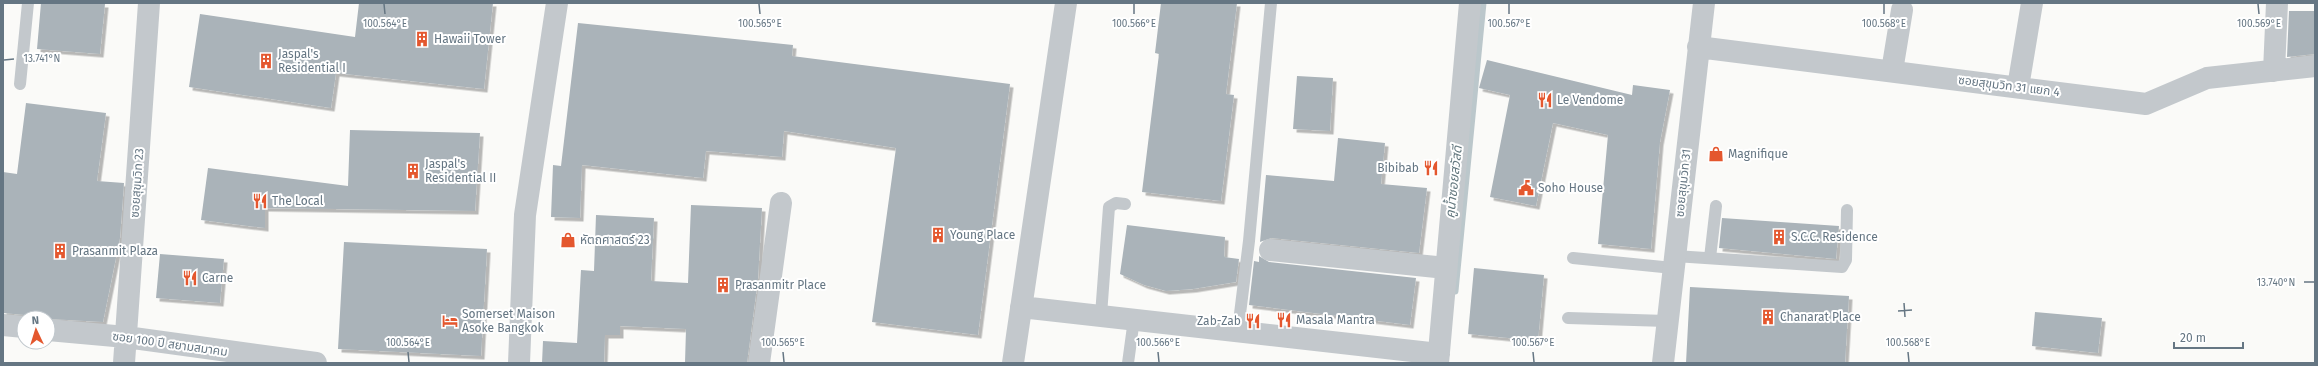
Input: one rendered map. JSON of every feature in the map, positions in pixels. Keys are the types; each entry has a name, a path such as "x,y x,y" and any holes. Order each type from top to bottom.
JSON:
{"street":[{"name":"ซอยสุขุมวิท 23","path":"124,363 149,3"},
{"path":"519,363 525,215 557,3"},
{"path":"1013,363 1066,3"},
{"path":"1021,307 1238,330 1438,359 1470,3"},
{"name":"ซอยสุขุมวิท 31","path":"1663,363 1704,3"},
{"path":"2018,87 2032,3"},
{"path":"2274,71 2277,3"},
{"path":"1892,71 1902,10"},
{"name":"ซอยสุขุมวิท 31 แยก 4","path":"1698,47 2146,104 2207,78 2315,66"},
{"path":"759,363 781,203"},
{"path":"1270,250 1446,268"},
{"path":"3,325 16,326"},
{"name":"ซอย 100 ปี สยามสมาคม","path":"56,331 126,337 257,359 316,363"}],"lane":[{"path":"20,84 28,3"},
{"path":"1238,330 1245,219 1271,3"},
{"path":"1101,316 1109,208 1116,203 1125,204"},
{"path":"1710,258 1716,206"},
{"path":"1573,258 1674,262 1710,258 1842,267 1846,260 1847,210"},
{"path":"1568,318 1667,321"},
{"path":"1128,363 1134,319"}],"building":[{"path":"41,3 105,4 100,54 37,49"},
{"path":"359,3 493,3 484,89 336,73 331,108 189,87 200,14 355,37"},
{"path":"1161,3 1237,3 1226,94 1234,95 1221,201 1142,192 1159,54 1155,53"},
{"path":"2289,11 2315,11 2315,54 2287,57"},
{"path":"578,23 793,45 792,56 1010,84 978,335 872,322 896,148 784,131 782,157 706,151 703,178 582,165 580,218 551,217 553,165 561,166"},
{"path":"1487,60 1632,95 1633,85 1670,90 1660,142 1651,249 1598,244 1608,135 1553,123 1536,206 1490,197 1510,95 1479,88"},
{"path":"1297,76 1333,78 1330,131 1293,129"},
{"name":"Prasanmit Plaza","path":"26,103 106,113 97,181 124,183 120,238 103,322 56,319 56,310 16,310 16,314 3,313 3,172 17,174"},
{"name":"Jaspal's Residential II","path":"350,130 480,133 475,211 265,208 265,228 201,220 208,168 348,186"},
{"path":"1338,138 1385,143 1381,184 1427,188 1419,253 1271,238 1260,242 1266,175 1334,181"},
{"path":"691,205 762,208 758,279 747,363 685,363 686,329 620,326 620,335 605,335 604,363 542,363 543,341 577,343 581,270 594,271 596,215 654,218 651,281 688,283"},
{"name":"S.C.C. Residence","path":"1722,218 1839,226 1836,259 1719,248"},
{"path":"1127,225 1225,237 1224,257 1239,259 1236,282 1193,289 1166,291 1144,285 1120,274"},
{"path":"344,242 487,249 481,356 338,349"},
{"name":"Carne","path":"160,254 224,259 220,303 156,298"},
{"path":"1259,256 1269,262 1416,278 1410,325 1249,305 1254,261 1259,262"},
{"path":"1474,268 1544,275 1538,341 1468,334"},
{"name":"Chanarat Place","path":"1690,287 1849,296 1845,363 1686,363"},
{"path":"2035,312 2102,318 2098,353 2032,346"}],"waterway":[{"name":"คูน้ำซอยสวัสดี","path":"1455,291 1483,3"}],"place":[{"name":"Hawaii Tower","path":"422,39"},
{"name":"Jaspal's Residential I","path":"266,61"},
{"name":"Le Vendome","path":"1545,100"},
{"name":"Magnifique","path":"1716,154"},
{"name":"Bibibab","path":"1431,168"},
{"name":"Jaspal's Residential II","path":"413,171"},
{"name":"Soho House","path":"1526,188"},
{"name":"The Local","path":"260,201"},
{"name":"Young Place","path":"938,235"},
{"name":"S.C.C. Residence","path":"1779,237"},
{"name":"หัตถศาสตร์ 23","path":"568,240"},
{"name":"Prasanmit Plaza","path":"60,251"},
{"name":"Carne","path":"190,278"},
{"name":"Prasanmitr Place","path":"723,285"},
{"name":"Chanarat Place","path":"1768,317"},
{"name":"Masala Mantra","path":"1284,320"},
{"name":"Somerset Maison Asoke Bangkok","path":"450,321"},
{"name":"Zab-Zab","path":"1253,321"}]}
